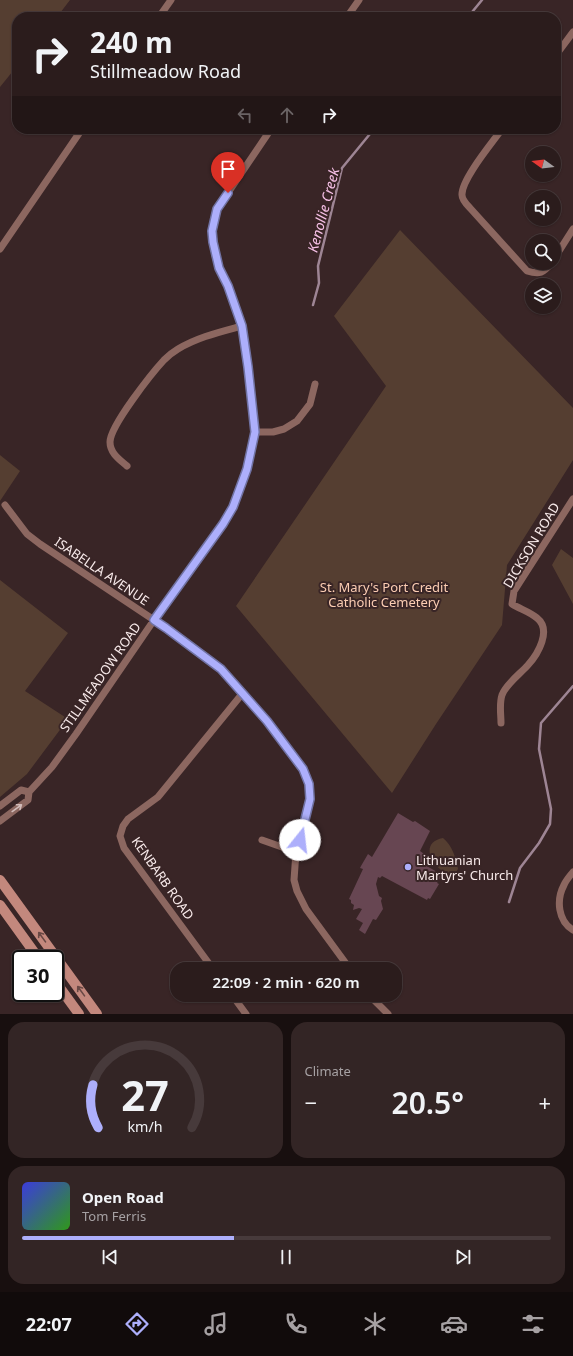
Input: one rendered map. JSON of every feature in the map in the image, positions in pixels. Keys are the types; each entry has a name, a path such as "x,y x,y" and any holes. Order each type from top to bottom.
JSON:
{"main road":[{"path":"0,880 97,1014"},
{"path":"0,905 32,950"},
{"path":"64,993 79,1014"}],"street":[{"path":"163,12 171,0"},
{"path":"351,12 359,0"},
{"path":"561,48 573,32"},
{"path":"0,248 79,134"},
{"name":"STILLMEADOW ROAD","path":"0,821 28,800 30,792 52,767 76,734 154,620 223,524 233,507 247,469 255,432 242,326 228,286 219,268 212,231 217,209 268,134"},
{"path":"498,134 462,187 462,197 525,270"},
{"path":"561,248 573,229"},
{"path":"525,270 538,273 545,270"},
{"path":"127,466 113,454 110,443 111,436 117,423 164,360 177,349 189,343 242,326"},
{"path":"255,432 274,432 284,429 297,422 310,404 315,384"},
{"name":"DICKSON ROAD","path":"501,723 500,707 502,695 509,685 530,663 543,640 544,631 538,619 512,604 514,591 573,499"},
{"name":"ISABELLA AVENUE","path":"5,505 27,534 40,544 166,628 221,669 267,721 292,753 303,769 309,784 310,799 296,852 294,880 306,909 345,962"},
{"name":"KENBARB ROAD","path":"208,962 124,848 120,836 123,826 128,819 158,797 242,694"},
{"path":"0,806 21,790 30,792"},
{"path":"262,840 296,852"},
{"path":"573,872 564,885 560,896 560,911 565,924 573,930"},
{"path":"237,1002 246,1014"},
{"path":"376,1002 388,1014"}],"green space":[{"path":"0,0 70,0 61,12 12,12 12,72 0,87"},
{"name":"St. Mary's Port Credit Catholic Cemetery","path":"400,230 573,408 573,460 507,565 502,625 392,793 236,606 386,386 334,316"},
{"path":"0,455 20,471 0,501"},
{"path":"561,549 573,558 573,604 552,565"},
{"path":"0,580 68,633 25,691 68,719 27,774 0,797"},
{"path":"443,838 451,848 456,860 458,869 454,875 440,870 431,858 431,846 435,841"}],"building":[{"path":"398,813 413,822 415,821 430,831 420,851 427,856 423,864 439,873 438,875 441,877 437,883 439,884 430,899 428,898 427,900 382,876 380,878 378,877 376,884 379,896 382,898 381,901 383,909 376,920 373,919 365,934 359,930 363,923 356,919 362,909 359,908 353,910 354,905 349,899 363,869 360,868 361,866 368,854 372,857"}],"waterway":[{"name":"Kenollie Creek","path":"472,12 482,0"},
{"name":"Kenollie Creek","path":"313,305 319,283 318,266 342,168 370,134"},
{"path":"509,902 520,868 539,843 550,824 551,809 539,749 541,723 573,686"}],"place":[{"name":"Lithuanian Martyrs' Church","path":"408,867"}],"route":[{"path":"228,193 217,209 212,231 213,242 219,268 228,286 242,326 255,432 243,483 228,517 154,620 221,669 267,721 303,769 309,784 310,799 300,840"}]}
